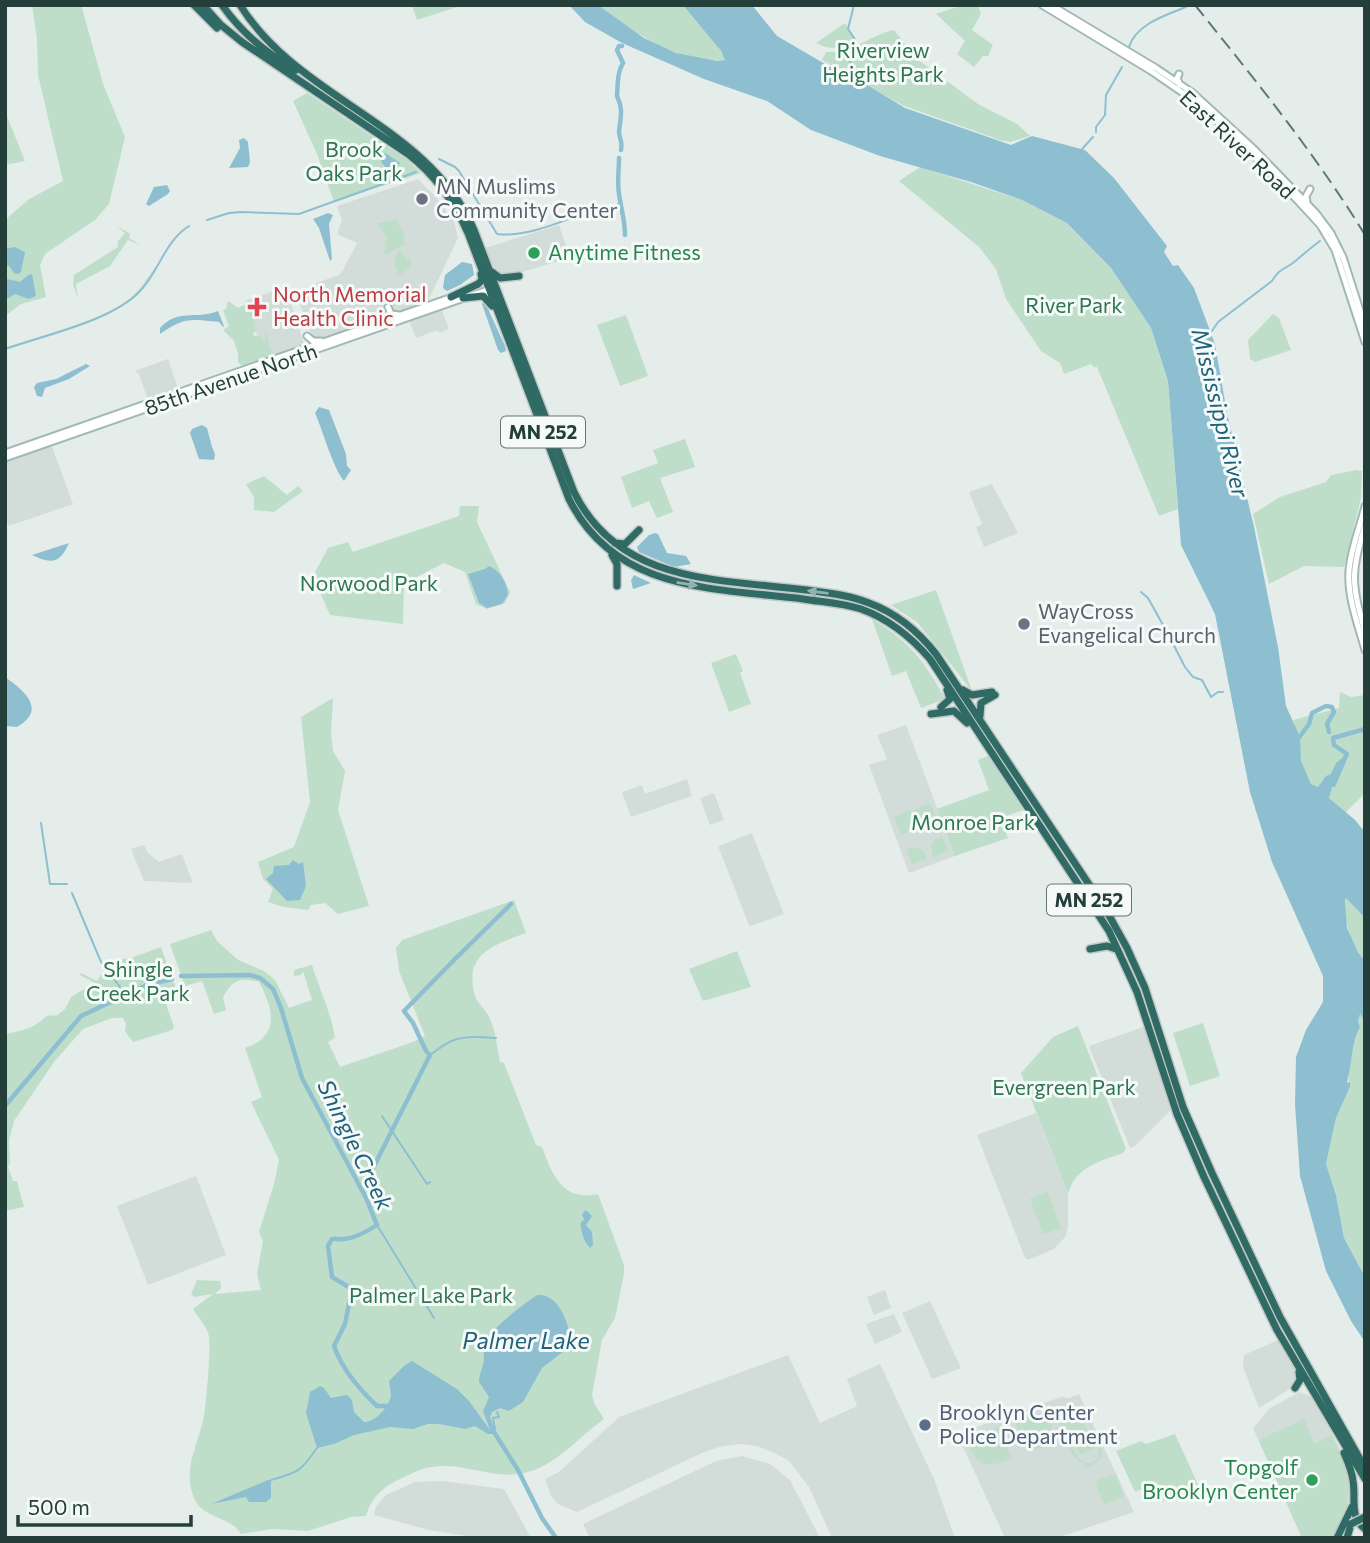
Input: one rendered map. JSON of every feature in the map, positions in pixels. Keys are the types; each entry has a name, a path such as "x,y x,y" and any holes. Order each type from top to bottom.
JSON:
{"highway":[{"path":"194,5 223,33 242,43"},
{"path":"203,5 242,43"},
{"path":"222,5 235,23 260,46 321,85"},
{"path":"240,5 266,40 321,85"},
{"name":"MN 252","path":"242,43 423,166 453,203 492,286 574,492 588,516 612,542 640,560 678,573 838,594 866,602 890,613 916,632 936,654 1106,910 1124,942 1145,988 1194,1135 1327,1418"},
{"name":"MN 252","path":"321,85 411,147 435,169 465,210 488,266 502,325 563,485 575,511 588,529 611,552 634,567 676,582 859,609 900,630 927,656 1098,914 1119,951 1144,1011 1186,1138 1270,1317 1298,1368 1312,1384 1365,1467"},
{"path":"451,298 481,282 478,260"},
{"path":"488,266 500,278 519,276"},
{"path":"463,298 481,295 486,297 502,325"},
{"path":"588,529 593,538 615,559 617,586"},
{"path":"612,542 625,544 639,530"},
{"path":"621,572 634,567"},
{"path":"927,656 950,695 948,702 941,707"},
{"path":"957,684 972,695 993,693 980,705 982,723"},
{"path":"932,714 956,711 990,750"},
{"path":"1090,949 1109,946 1119,951"},
{"path":"1295,1388 1300,1380 1298,1368"},
{"path":"1327,1418 1365,1479"},
{"path":"1327,1418 1350,1465 1355,1517 1365,1529"},
{"path":"1337,1538 1350,1512 1354,1485"},
{"path":"1347,1538 1350,1524 1365,1517"}],"main road":[{"name":"East River Road","path":"1042,5 1151,71 1193,100 1238,140 1297,200 1320,225 1335,250 1365,342"},
{"name":"East River Road","path":"1051,5 1180,85 1241,136 1309,205 1338,246 1365,326"},
{"path":"1179,74 1177,79 1180,85"},
{"path":"1309,205 1306,196 1310,189"},
{"name":"85th Avenue North","path":"5,456 451,298 492,286"},
{"name":"85th Avenue North","path":"5,456 492,286"},
{"path":"388,307 391,314 397,315 419,310"},
{"path":"307,336 318,342 355,332"},
{"path":"1365,506 1351,556 1349,578 1350,595 1365,650"},
{"path":"1365,526 1354,563 1353,578 1355,597 1365,632"}],"shaded area":[{"path":"418,179 437,198 454,222 458,238 428,301 322,338 315,338 299,302 316,283 339,275 357,243 337,234 342,220 337,206"},
{"path":"559,225 570,258 505,277 493,271 485,248"},
{"path":"285,287 305,346 266,361 245,301"},
{"path":"441,308 449,329 416,338 409,320"},
{"path":"168,359 179,391 148,400 139,374 135,371"},
{"path":"51,444 73,504 9,526 5,516 5,460"},
{"path":"992,484 1018,533 984,547 976,527 982,524 969,492"},
{"path":"906,725 955,856 909,873 869,765 887,759 877,735"},
{"path":"687,779 692,796 631,817 622,792 642,785 645,794"},
{"path":"714,793 724,820 710,825 700,798"},
{"path":"752,833 784,914 751,926 718,846"},
{"path":"144,845 147,852 159,862 182,854 193,883 144,881 131,849"},
{"path":"1146,1026 1171,1110 1130,1148 1089,1046"},
{"path":"1036,1113 1068,1194 1068,1226 1066,1236 1054,1249 1028,1260 977,1135"},
{"path":"196,1176 226,1255 148,1285 117,1206"},
{"path":"885,1290 891,1308 874,1315 867,1297"},
{"path":"930,1301 961,1368 932,1379 902,1313"},
{"path":"894,1314 902,1332 875,1344 866,1324"},
{"path":"1278,1340 1298,1375 1296,1385 1259,1408 1243,1367 1244,1355"},
{"path":"788,1355 820,1423 857,1406 847,1379 880,1364 934,1479 955,1538 832,1538 809,1487 789,1461 757,1446 740,1444 702,1453 577,1512 558,1504 551,1496 545,1479 559,1472 619,1417"},
{"name":"Topgolf Brooklyn Center","path":"1300,1392 1310,1396 1327,1423 1350,1471 1350,1508 1335,1538 1302,1538 1253,1428 1270,1408"},
{"path":"1079,1394 1134,1512 1057,1538 1005,1538 957,1434 1061,1397 1069,1398"},
{"path":"742,1456 770,1464 790,1480 820,1538 590,1538 583,1524 716,1461"},
{"path":"442,1481 504,1489 531,1538 480,1538 429,1530 374,1515 376,1507 386,1495 415,1482"}],"green space":[{"path":"32,5 80,5 103,84 125,137 109,204 95,220 45,254 40,265 46,297 21,304 5,316 5,220 29,199 63,181 38,75"},
{"path":"412,5 463,5 417,20"},
{"path":"598,5 683,5 711,36 726,60 691,58 674,52 641,35"},
{"path":"962,5 978,5 981,14 972,30 993,45 988,56 983,56 974,67 957,54 965,41 936,14"},
{"path":"845,23 856,41 836,48 816,43"},
{"name":"Riverview Heights Park","path":"894,30 917,59 978,104 1017,124 1030,136 1010,142 1000,140 902,105 822,60 826,52 844,50"},
{"name":"Brook Oaks Park","path":"307,93 406,159 421,173 334,202 317,154 293,101"},
{"path":"5,111 25,161 5,165"},
{"name":"River Park","path":"920,167 1022,200 1067,223 1111,268 1151,328 1168,381 1178,509 1159,516 1097,367 1091,364 1064,374 1060,363 1041,351 1006,299 996,269 979,247 899,181"},
{"path":"396,220 404,235 405,245 384,255 387,237 377,223"},
{"path":"116,225 141,245 128,240 110,266 76,284 78,299 73,284 74,275 118,247 118,241 125,233"},
{"path":"398,251 401,251 407,261 411,257 410,268 400,275 395,271 398,271 394,264"},
{"path":"159,263 143,289 121,307 95,319 5,350 122,305 136,293"},
{"path":"228,301 238,308 250,302 256,332 253,332 254,336 260,336 264,340 266,331 274,354 242,366 238,362 234,341 223,330 229,326 223,310 226,309"},
{"path":"1273,314 1279,318 1291,350 1255,362 1250,359 1248,340"},
{"path":"626,315 648,376 620,386 597,325"},
{"path":"685,439 695,467 660,478 673,512 657,518 649,501 632,508 621,477 658,463 653,450"},
{"path":"1362,471 1361,498 1344,567 1304,566 1269,584 1253,514 1280,497 1326,482 1331,475"},
{"path":"264,476 287,495 298,486 303,491 274,512 254,510 254,497 246,484"},
{"name":"Norwood Park","path":"460,506 479,506 477,522 510,592 505,603 487,609 476,604 465,572 444,563 411,580 404,587 403,624 330,615 313,576 328,548 348,542 353,552 459,516"},
{"path":"936,590 972,691 917,622 891,605"},
{"path":"872,619 915,653 945,699 921,708 906,671 892,676"},
{"path":"736,654 751,704 729,712 711,663"},
{"path":"1340,692 1351,697 1365,695 1365,793 1345,813 1318,787 1311,784 1300,761 1300,737 1293,720 1339,708"},
{"path":"333,698 333,751 345,771 338,810 369,906 338,914 325,903 311,905 308,910 268,902 273,889 263,879 258,862 294,847 310,802 301,717"},
{"name":"Monroe Park","path":"990,755 1026,809 1000,818 1008,838 955,856 937,809 989,790 978,760"},
{"path":"930,803 939,823 931,825 922,823 913,810"},
{"path":"910,810 914,826 901,836 894,817"},
{"path":"942,836 948,851 933,857 931,845 935,839"},
{"path":"916,847 924,851 927,859 912,864 906,849"},
{"path":"1346,898 1365,918 1365,961 1349,931 1345,914"},
{"name":"Palmer Lake Park","path":"514,900 526,933 484,953 477,960 472,981 476,999 492,1024 500,1062 504,1063 536,1145 542,1147 555,1176 567,1190 575,1194 598,1194 624,1265 615,1318 602,1340 592,1395 604,1419 547,1464 524,1473 512,1475 444,1466 428,1468 389,1485 371,1503 366,1516 351,1517 308,1531 272,1529 241,1534 231,1524 199,1506 191,1490 190,1469 204,1417 209,1353 208,1334 193,1309 213,1294 194,1297 191,1294 197,1280 220,1281 221,1288 215,1294 261,1290 257,1274 263,1241 259,1232 279,1160 251,1102 262,1097 245,1048 264,1037 271,1021 270,1012 259,982 242,980 230,986 223,997 226,1010 214,1014 202,981 185,986 170,944 211,930 217,941 238,960 264,971 275,980 289,1008 312,1000 303,971 301,975 294,976 294,970 312,965 335,1038 328,1042 340,1067 425,1036 399,971 396,948 402,940"},
{"name":"Shingle Creek Park","path":"161,947 176,989 165,990 174,1027 172,1030 133,1042 125,1031 123,1018 112,1018 83,1029 54,1062 14,1121 9,1141 8,1166 13,1181 17,1181 24,1207 5,1211 5,1034 28,1028 47,1016 56,1016 65,1009 71,997 95,983 80,975 81,973 97,981 105,968 115,960 131,958"},
{"path":"737,951 751,987 703,1001 689,969"},
{"path":"1360,1013 1365,1021 1365,1277 1344,1238 1336,1195 1326,1164 1336,1118 1350,1087 1350,1067 1360,1027"},
{"path":"1203,1023 1220,1076 1190,1086 1173,1033"},
{"name":"Evergreen Park","path":"1078,1026 1126,1149 1123,1153 1083,1171 1068,1194 1021,1073 1053,1037"},
{"path":"1048,1192 1061,1228 1043,1234 1030,1198"},
{"path":"1072,1407 1085,1413 1102,1449 1100,1459 1092,1466 1085,1465 1073,1455 1056,1416 1061,1417 1064,1411","holes":["1076,1410 1081,1413 1098,1446 1098,1458 1091,1463 1081,1461 1065,1424 1065,1414"]},
{"path":"1046,1412 1052,1426 1052,1438 1042,1448 1026,1451 1015,1422"},
{"path":"1079,1414 1095,1448 1080,1455 1064,1421"},
{"name":"Topgolf Brooklyn Center","path":"1304,1419 1315,1444 1332,1435 1347,1474 1348,1499 1333,1538 1302,1538 1259,1440"},
{"path":"999,1427 1012,1458 995,1464 983,1464 974,1456 967,1440"},
{"path":"1175,1434 1200,1489 1163,1501 1157,1483 1135,1492 1116,1451 1141,1441 1146,1444"},
{"path":"1116,1474 1124,1497 1104,1505 1095,1481"}],"water":[{"name":"Mississippi River","path":"569,5 598,5 644,38 676,53 717,61 725,60 721,51 683,5 752,5 777,36 849,78 858,74 859,80 905,108 1011,145 1032,136 1085,150 1114,178 1167,246 1164,252 1173,266 1178,265 1194,288 1215,344 1227,413 1254,527 1278,647 1286,706 1300,737 1301,761 1311,784 1318,787 1326,776 1331,774 1336,763 1342,758 1345,759 1329,798 1365,832 1365,918 1346,898 1345,901 1347,928 1365,961 1365,1021 1360,1014 1360,1027 1347,1082 1350,1087 1336,1118 1326,1164 1336,1195 1344,1238 1365,1277 1365,1342 1351,1321 1326,1271 1300,1176 1295,1104 1296,1057 1306,1030 1323,1002 1323,976 1272,862 1250,792 1215,614 1181,545 1168,381 1151,328 1111,268 1067,223 1022,200 880,156 811,130 767,101 704,79 622,43 585,22"},
{"path":"244,138 248,142 248,167 229,168 240,148 239,140"},
{"path":"385,153 400,163 396,169 388,171 382,163 380,157"},
{"path":"167,185 170,191 168,194 149,206 146,204 154,187"},
{"path":"328,213 333,215 329,224 330,261 319,228 313,219"},
{"path":"15,247 25,252 21,272 18,274 5,265 5,249"},
{"path":"462,262 472,264 474,275 447,291 443,288 445,275"},
{"path":"32,274 36,296 29,299 15,294 5,300 7,279 20,282"},
{"path":"484,300 505,346 506,351 501,353 482,304"},
{"path":"218,311 223,327 219,322 187,320 160,334 160,328 173,318"},
{"path":"86,364 90,366 69,379 45,388 42,397 37,396 34,387 37,383 56,379"},
{"path":"319,407 329,410 346,454 347,466 351,470 344,481 332,459 315,413"},
{"path":"202,425 207,428 215,454 214,460 199,459 190,433 192,429"},
{"path":"655,533 667,553 686,556 691,564 674,567 639,552 637,547 649,535"},
{"path":"69,543 62,555 54,560 32,555"},
{"path":"489,566 502,578 508,595 502,604 487,608 479,603 468,574"},
{"path":"634,575 651,583 633,589 631,580"},
{"path":"5,677 20,688 32,707 26,721 17,727 5,726"},
{"path":"293,860 299,864 303,862 306,886 300,900 287,901 266,879 273,873 274,866 289,865"},
{"path":"586,1210 592,1216 586,1225 592,1232 593,1245 590,1248 581,1229 581,1222 584,1220 582,1214"},
{"name":"Palmer Lake","path":"537,1295 545,1296 556,1303 571,1337 564,1351 542,1368 523,1402 509,1411 500,1408 492,1412 490,1417 497,1434 488,1434 475,1426 465,1429 428,1424 413,1429 390,1427 354,1435 317,1448 306,1413 310,1392 320,1386 331,1398 347,1395 352,1400 354,1412 364,1422 368,1422 382,1412 388,1403 391,1394 389,1381 412,1361 457,1389 490,1430 483,1411 489,1397 479,1382 485,1343 501,1323"},
{"path":"271,1480 271,1498 266,1502 249,1502 246,1497 211,1504"}],"waterway":[{"path":"854,5 848,29 854,38"},
{"path":"1129,47 1145,26 1186,7"},
{"path":"617,95 623,63 617,50 622,46"},
{"path":"851,51 850,61 857,75"},
{"path":"1096,132 1096,127 1105,115 1106,95 1122,67"},
{"path":"617,96 621,110 621,150"},
{"path":"1082,149 1093,137"},
{"path":"619,158 618,190 625,235"},
{"path":"439,159 459,171 497,234 536,230 600,207"},
{"path":"207,220 241,212 299,214 416,172"},
{"path":"5,349 96,319 128,302 147,283 174,240 189,226"},
{"name":"Mississippi River","path":"1210,334 1218,322 1320,241"},
{"path":"1141,592 1148,598 1163,625"},
{"path":"1167,632 1185,667 1193,677 1202,680 1211,697 1223,692"},
{"path":"1298,739 1309,724 1312,713 1326,706 1332,707 1334,712 1327,724 1329,732"},
{"path":"1343,762 1347,754 1334,745 1333,738 1365,729"},
{"path":"41,823 50,884 67,884"},
{"path":"72,893 101,962 120,987"},
{"path":"458,956 511,904"},
{"path":"426,1051 413,1023 404,1011 457,957"},
{"name":"Shingle Creek","path":"181,976 250,975 260,978 273,989 302,1078 366,1198 377,1225 352,1237 332,1239 328,1246 332,1277 352,1289 345,1324 334,1346 347,1371 364,1393 377,1406 390,1406"},
{"name":"Shingle Creek","path":"5,1106 81,1016 147,985 172,979"},
{"path":"430,1055 451,1041 476,1037"},
{"path":"478,1037 496,1038"},
{"path":"362,1190 430,1055 428,1053"},
{"path":"382,1116 427,1184 430,1182"},
{"path":"377,1225 434,1318"},
{"path":"495,1429 493,1418 499,1417 497,1412"},
{"name":"Shingle Creek","path":"494,1432 556,1538"},
{"path":"271,1480 298,1470 317,1448"}],"railway":[{"path":"1195,5 1305,146 1365,235"}],"place":[{"name":"MN Muslims Community Center","path":"422,199"},
{"name":"Anytime Fitness","path":"534,253"},
{"name":"North Memorial Health Clinic","path":"257,307"},
{"name":"WayCross Evangelical Church","path":"1024,624"},
{"name":"Brooklyn Center Police Department","path":"925,1425"},
{"name":"Topgolf Brooklyn Center","path":"1312,1480"}]}
